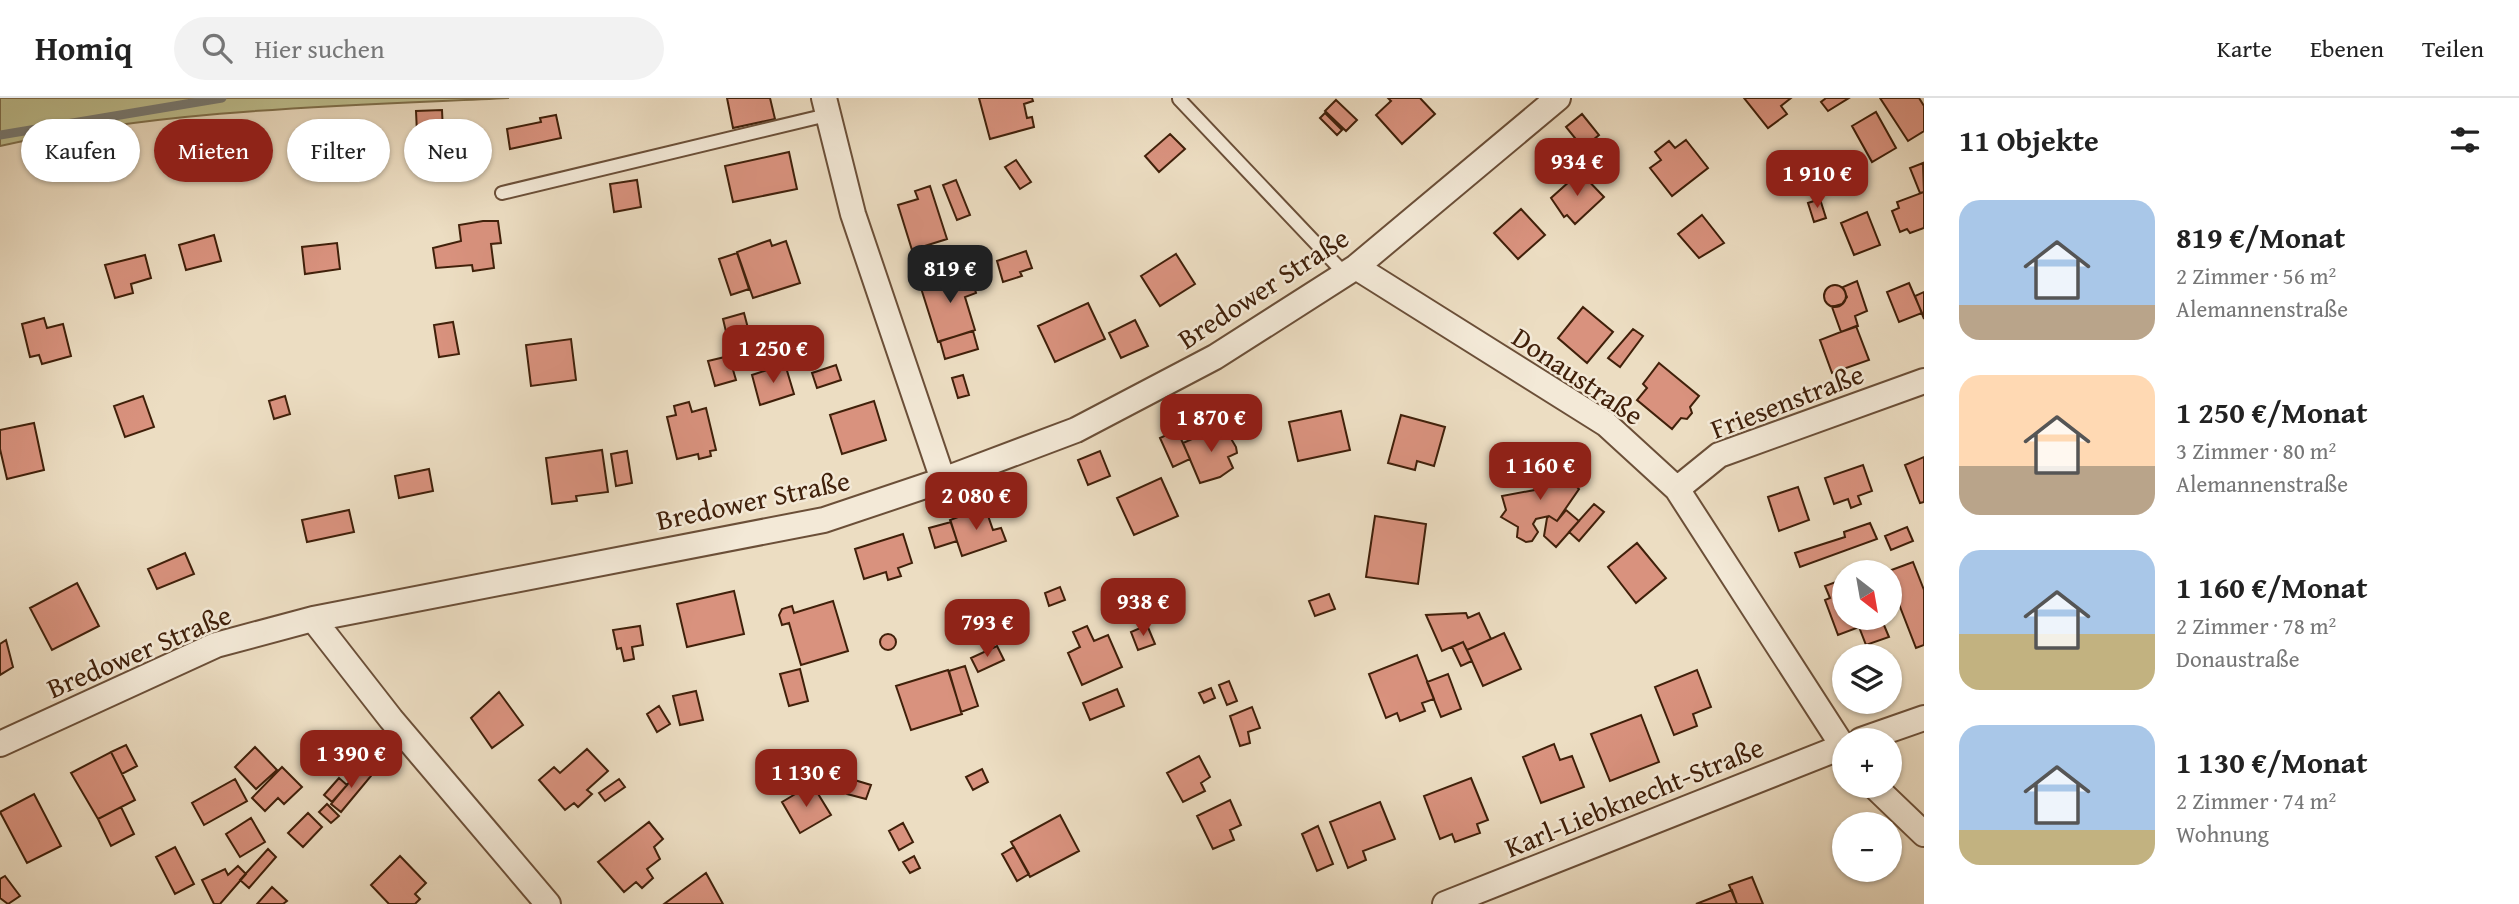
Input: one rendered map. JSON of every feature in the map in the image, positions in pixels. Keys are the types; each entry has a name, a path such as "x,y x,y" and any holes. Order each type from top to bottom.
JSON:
{"street":[{"name":"Bredower Straße","path":"0,744 216,645 313,619 824,520 943,480 1076,430 1215,357 1350,271 1558,98"},
{"path":"825,107 853,214 943,480"},
{"name":"Donaustraße","path":"1350,271 1606,424 1677,489 1832,728"},
{"name":"Friesenstraße","path":"1677,489 1719,455 1924,381"},
{"path":"313,619 391,719 548,904"},
{"path":"1895,728 1924,718"},
{"name":"Karl-Liebknecht-Straße","path":"1445,904 1832,752"},
{"path":"1886,798 1924,834"}],"lane":[{"path":"1179,99 1350,271"},
{"path":"502,193 825,107"}],"green space":[{"path":"0,98 509,98 253,111 140,122 140,119 21,119 21,142 0,146"}],"building":[{"path":"727,98 770,98 775,119 733,128"},
{"path":"979,98 1032,98 1033,101 1024,104 1027,118 1032,117 1034,127 990,139"},
{"path":"1388,98 1420,98 1435,114 1402,144 1376,115 1391,101"},
{"path":"1744,98 1791,98 1781,106 1787,114 1768,128"},
{"path":"1826,98 1849,98 1828,111 1821,102"},
{"path":"1880,98 1919,98 1924,106 1924,131 1908,141"},
{"path":"1336,100 1357,120 1346,131 1325,111"},
{"path":"442,110 442,119 416,119 416,111"},
{"path":"1876,112 1896,148 1872,162 1852,126"},
{"path":"1325,113 1342,130 1337,135 1320,118"},
{"path":"1582,114 1599,135 1583,148 1566,127"},
{"path":"556,115 561,138 510,149 507,129 541,122 540,118"},
{"path":"1170,134 1185,149 1159,172 1145,156"},
{"path":"1686,140 1708,168 1672,196 1650,168 1661,160 1655,152 1669,141 1675,148"},
{"path":"789,152 797,189 733,202 725,166"},
{"path":"1016,160 1031,182 1020,189 1005,167"},
{"path":"1923,163 1924,192 1920,193 1910,168"},
{"path":"1580,172 1604,197 1575,224 1567,215 1564,217 1551,198"},
{"path":"637,180 641,207 614,212 610,184"},
{"path":"956,180 970,215 957,220 943,185"},
{"path":"930,186 947,239 912,250 898,205 918,199 915,191"},
{"path":"1924,192 1924,228 1910,233 1907,229 1900,232 1892,211 1899,208 1897,202"},
{"path":"1820,199 1826,218 1814,222 1808,203"},
{"path":"1521,209 1545,235 1518,259 1494,233"},
{"path":"1867,212 1880,245 1854,255 1841,223"},
{"path":"1702,215 1724,243 1699,258 1678,234"},
{"path":"498,221 501,243 491,244 494,268 473,271 472,265 436,268 433,248 461,241 459,225"},
{"path":"214,235 221,261 186,270 179,245"},
{"path":"770,240 772,246 786,241 800,283 753,298 737,252"},
{"path":"337,243 340,269 305,274 302,247"},
{"path":"1026,251 1032,268 1020,272 1022,276 1003,282 997,261"},
{"path":"737,253 749,289 731,295 719,259"},
{"path":"1176,254 1195,284 1160,306 1141,276"},
{"path":"145,255 151,278 131,284 133,293 115,298 105,265"},
{"path":"969,269 976,293 965,297 975,330 938,342 920,285"},
{"path":"1857,281 1867,311 1855,316 1858,326 1841,332 1832,307 1842,304 1847,297 1843,287"},
{"path":"1909,283 1922,313 1899,322 1887,292"},
{"path":"1835,285 1843,288 1846,296 1843,304 1835,307 1827,304 1824,296 1827,288"},
{"path":"1924,292 1924,319 1915,296"},
{"path":"1088,303 1105,339 1055,362 1038,326"},
{"path":"1583,307 1613,332 1587,363 1558,338"},
{"path":"744,313 749,332 727,336 723,319"},
{"path":"44,318 47,328 63,324 71,356 42,364 39,355 30,357 22,324"},
{"path":"1135,320 1148,346 1121,358 1109,333"},
{"path":"453,322 459,354 439,357 434,325"},
{"path":"1856,326 1869,360 1832,373 1820,340"},
{"path":"1633,329 1643,336 1620,367 1608,358"},
{"path":"973,331 978,349 945,359 940,341"},
{"path":"571,339 576,380 531,386 526,345"},
{"path":"729,356 736,380 715,386 708,361"},
{"path":"1659,363 1699,396 1690,407 1692,413 1687,419 1681,418 1672,429 1637,400 1647,388 1643,384"},
{"path":"785,364 794,394 760,405 752,375"},
{"path":"836,365 841,380 817,388 812,373"},
{"path":"963,375 969,395 958,398 952,378"},
{"path":"143,396 154,427 125,437 114,406"},
{"path":"285,396 290,414 274,419 269,401"},
{"path":"874,401 886,440 842,454 830,415"},
{"path":"689,402 692,412 706,408 716,450 710,451 711,456 699,459 698,454 677,459 667,417 676,415 674,406"},
{"path":"1341,411 1350,450 1298,461 1289,422"},
{"path":"1401,415 1445,427 1434,466 1417,461 1415,470 1388,463"},
{"path":"34,423 44,470 7,479 0,449 0,430"},
{"path":"1221,426 1226,438 1230,437 1236,447 1237,453 1228,457 1233,468 1220,477 1200,483 1183,443"},
{"path":"1177,430 1190,459 1173,467 1160,438"},
{"path":"602,450 608,492 576,496 577,501 552,504 546,458"},
{"path":"627,451 632,483 616,486 611,454"},
{"path":"1100,451 1110,476 1088,485 1078,460"},
{"path":"1924,457 1924,502 1920,503 1905,465"},
{"path":"1554,463 1576,477 1576,486 1579,489 1557,521 1549,516 1536,519 1533,524 1538,532 1532,541 1526,542 1517,537 1518,527 1501,517 1506,510 1502,496 1540,489"},
{"path":"1863,465 1872,491 1858,496 1861,504 1851,508 1848,499 1834,504 1825,478"},
{"path":"429,469 433,491 399,498 395,476"},
{"path":"1161,478 1178,516 1134,535 1117,498"},
{"path":"1798,487 1809,520 1779,531 1768,497"},
{"path":"1594,504 1604,512 1579,541 1569,532"},
{"path":"985,507 993,530 1001,528 1006,541 962,556 950,520"},
{"path":"349,510 354,532 307,542 302,520"},
{"path":"1566,510 1579,521 1556,547 1544,536 1547,518 1549,516 1557,521"},
{"path":"1375,516 1426,524 1418,584 1366,577"},
{"path":"951,522 957,541 935,548 929,528"},
{"path":"1870,523 1877,539 1800,567 1795,553 1845,537 1844,532"},
{"path":"1907,527 1913,541 1891,550 1885,536"},
{"path":"903,534 912,563 898,568 901,576 888,580 886,572 864,579 855,549"},
{"path":"1637,543 1666,578 1636,603 1608,567"},
{"path":"185,553 194,574 157,589 148,569"},
{"path":"1913,562 1924,590 1924,645 1916,648 1902,612 1902,566"},
{"path":"77,583 99,626 52,650 30,608"},
{"path":"1832,583 1832,619 1825,600 1830,598 1825,586"},
{"path":"1060,587 1065,600 1049,606 1045,593"},
{"path":"734,591 744,634 687,647 677,604"},
{"path":"1329,594 1335,609 1315,616 1309,601"},
{"path":"833,601 848,651 801,665 789,623 782,625 779,615 782,609 792,606 794,613"},
{"path":"1466,613 1468,618 1479,613 1491,639 1467,650 1463,642 1442,651 1426,615"},
{"path":"1147,625 1155,644 1138,650 1131,632"},
{"path":"640,626 643,645 632,647 634,659 624,661 621,648 617,649 613,630"},
{"path":"1087,626 1094,641 1108,635 1122,667 1082,685 1068,653 1080,647 1073,632"},
{"path":"1836,630 1851,630 1838,635"},
{"path":"1860,630 1886,630 1889,637 1866,644"},
{"path":"1504,633 1521,669 1483,686 1467,650"},
{"path":"885,634 891,634 896,642 894,648 885,650 880,645 880,639"},
{"path":"6,640 13,667 0,675 0,644"},
{"path":"1463,642 1472,661 1461,666 1452,647"},
{"path":"997,646 1004,660 978,672 971,658"},
{"path":"1417,655 1434,699 1422,703 1425,711 1400,721 1397,713 1386,718 1369,674"},
{"path":"965,666 978,706 961,712 949,671"},
{"path":"800,669 808,701 789,706 780,674"},
{"path":"948,670 962,714 911,730 896,686"},
{"path":"1697,670 1711,707 1693,714 1697,726 1674,735 1655,687"},
{"path":"1448,674 1461,709 1441,717 1427,682"},
{"path":"1229,681 1237,701 1227,705 1219,685"},
{"path":"1211,688 1215,698 1204,703 1199,693"},
{"path":"1117,689 1124,706 1090,720 1083,703"},
{"path":"696,691 703,720 680,725 673,696"},
{"path":"499,692 523,725 492,748 471,718"},
{"path":"659,706 670,724 657,732 647,714"},
{"path":"1252,707 1260,728 1248,732 1250,743 1240,746 1230,716"},
{"path":"1641,715 1659,762 1610,781 1591,734"},
{"path":"1554,744 1560,760 1572,756 1584,787 1541,803 1523,757"},
{"path":"126,745 137,766 122,774 111,752"},
{"path":"255,747 277,770 256,789 235,767"},
{"path":"587,749 608,771 587,790 592,794 578,807 574,803 565,810 539,780 554,767 560,773"},
{"path":"111,752 135,800 98,819 71,773"},
{"path":"1199,756 1210,777 1201,783 1205,791 1183,802 1167,773"},
{"path":"282,767 302,787 284,804 278,798 265,811 252,798"},
{"path":"361,768 371,776 341,812 331,804"},
{"path":"982,769 988,782 973,790 966,777"},
{"path":"339,778 347,785 332,802 324,795"},
{"path":"1471,778 1488,820 1477,824 1480,833 1455,842 1452,834 1440,839 1424,796"},
{"path":"235,779 247,801 204,825 192,803"},
{"path":"619,779 625,787 605,801 599,793"},
{"path":"851,779 871,785 866,799 847,794"},
{"path":"812,784 831,815 800,833 782,802"},
{"path":"34,794 61,846 27,863 0,812"},
{"path":"1230,800 1241,825 1230,830 1234,840 1213,849 1197,816"},
{"path":"1380,802 1395,839 1363,851 1366,860 1348,868 1330,822"},
{"path":"327,804 339,816 331,823 319,812"},
{"path":"121,807 134,834 111,846 98,819"},
{"path":"308,813 322,827 303,847 288,833"},
{"path":"1060,815 1079,851 1030,877 1011,842"},
{"path":"251,818 265,842 240,857 226,834"},
{"path":"649,822 663,839 654,847 660,859 647,869 653,878 642,888 636,882 624,892 598,862"},
{"path":"903,823 913,842 899,850 889,831"},
{"path":"1318,826 1333,864 1317,871 1302,834"},
{"path":"175,847 194,884 175,894 156,857"},
{"path":"1014,847 1029,874 1017,881 1002,854"},
{"path":"268,849 276,857 249,888 240,880"},
{"path":"400,856 426,883 415,894 420,899 415,904 389,904 371,885"},
{"path":"914,856 920,868 910,873 903,862"},
{"path":"238,866 246,874 220,904 214,904 202,880 225,869 228,875"},
{"path":"706,873 723,904 664,904"},
{"path":"5,876 20,896 8,904 0,898 0,879"},
{"path":"1752,877 1763,904 1737,904 1729,885"},
{"path":"272,887 287,901 283,904 257,904"},
{"path":"1732,890 1737,904 1696,904"}],"waterway":[{"path":"0,135 222,98"}]}
